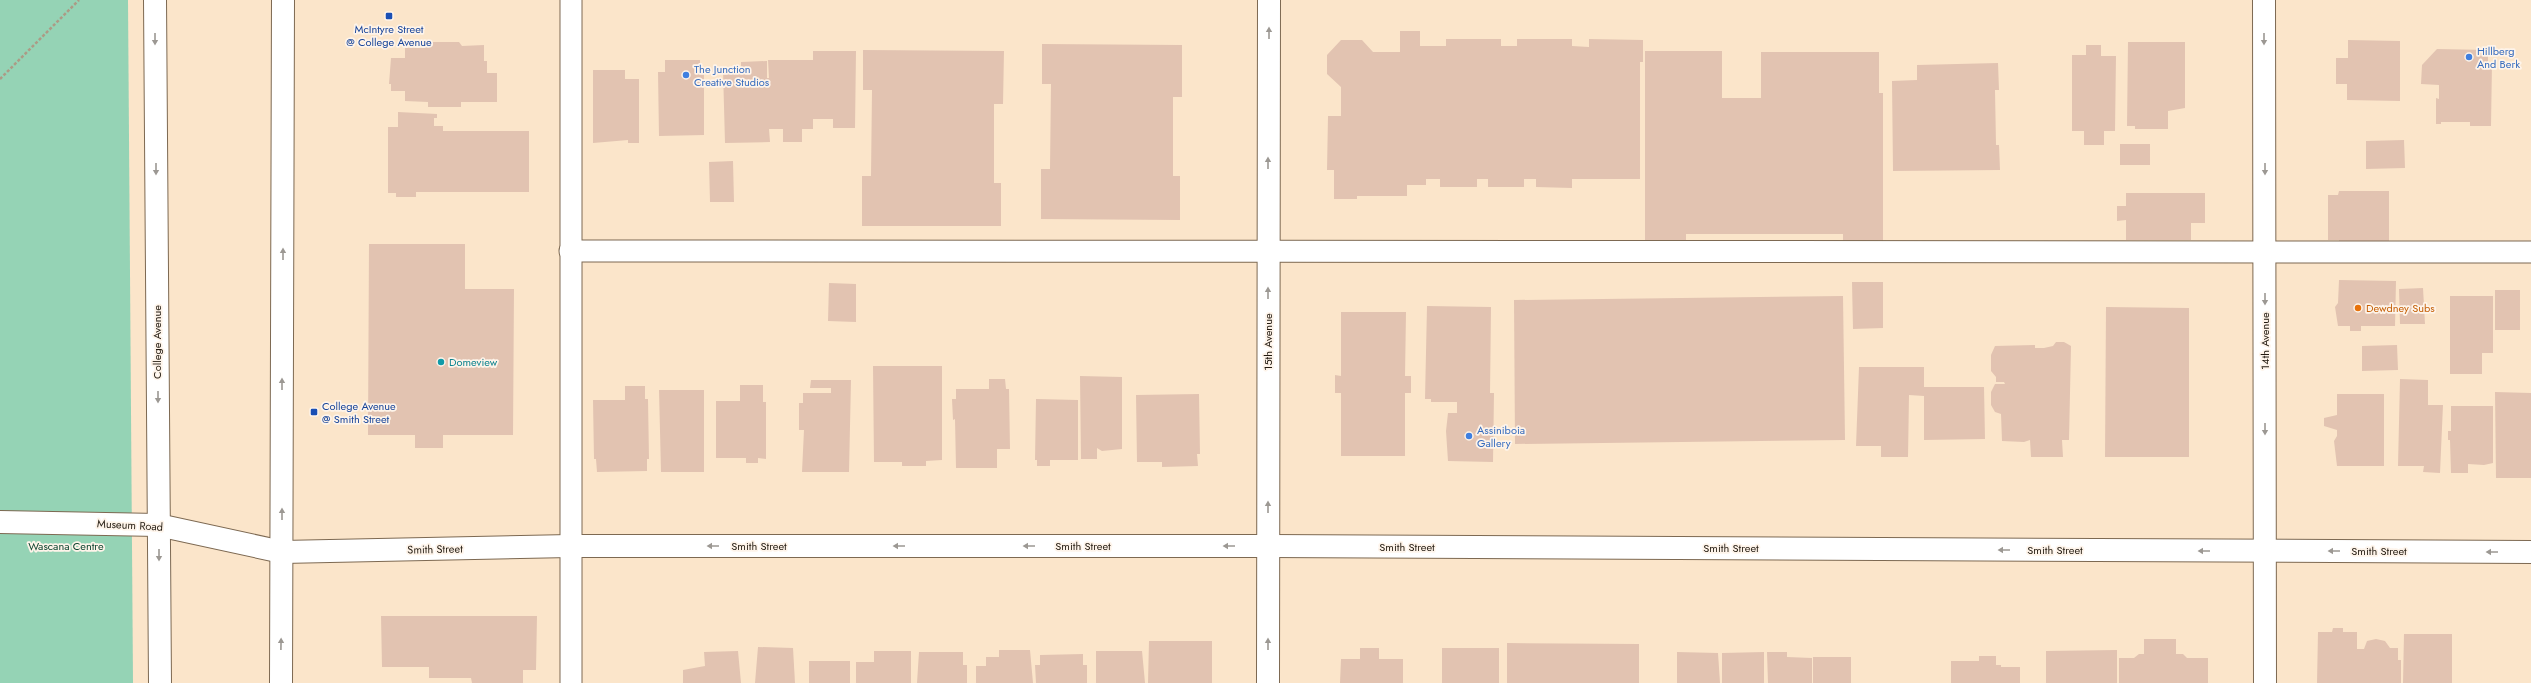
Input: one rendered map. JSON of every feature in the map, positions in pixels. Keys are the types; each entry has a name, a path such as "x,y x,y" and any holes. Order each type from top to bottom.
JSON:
{"street":[{"name":"College Avenue","path":"155,0 160,683"},
{"path":"281,683 283,0"},
{"name":"15th Avenue","path":"1268,683 1269,0"},
{"name":"14th Avenue","path":"2264,0 2265,683"},
{"name":"Museum Road","path":"0,522 158,525 282,552"},
{"name":"Smith Street","path":"282,552 570,546 1268,546 2531,552"}],"lane":[{"path":"571,0 571,683"},
{"path":"570,251 2531,252"}],"path":[{"path":"0,79 79,0"},
{"path":"0,74 7,72"}],"green space":[{"name":"Wascana Centre","path":"0,0 128,0 133,683 0,683"}],"building":[{"path":"1400,31 1420,31 1420,46 1446,46 1446,39 1501,39 1501,46 1517,46 1517,39 1572,39 1572,46 1589,47 1589,39 1643,40 1643,62 1640,62 1640,179 1572,179 1572,188 1536,187 1536,179 1524,179 1524,187 1488,187 1488,179 1477,179 1477,187 1440,187 1440,179 1426,179 1426,185 1407,185 1407,196 1357,196 1357,199 1334,199 1334,170 1327,170 1328,116 1341,116 1341,87 1327,74 1327,55 1341,40 1362,40 1373,52 1400,52"},
{"path":"2348,40 2400,41 2400,101 2347,100 2347,84 2336,84 2336,58 2348,58"},
{"path":"425,42 459,42 462,46 484,45 484,61 487,61 487,73 497,73 497,102 461,102 461,107 428,107 428,102 405,101 405,91 391,91 391,84 389,84 391,58 405,58 405,48 425,48"},
{"path":"2128,42 2185,42 2185,108 2168,111 2168,129 2135,129 2135,126 2127,126"},
{"path":"1042,44 1182,45 1182,97 1173,97 1173,176 1180,176 1180,220 1041,219 1041,169 1050,169 1051,84 1042,84"},
{"path":"2086,45 2101,45 2101,56 2116,56 2115,131 2104,131 2104,145 2084,145 2084,131 2072,131 2072,55 2086,55"},
{"path":"2437,49 2488,50 2488,63 2492,63 2491,126 2470,126 2470,122 2441,122 2441,124 2436,124 2436,98 2439,99 2439,85 2421,84 2422,65"},
{"path":"863,50 1004,51 1003,104 994,104 994,183 1001,183 1001,226 862,226 862,176 871,176 872,90 863,90"},
{"path":"813,51 856,51 855,128 833,128 833,119 813,119 813,129 802,129 802,142 783,142 783,129 769,129 770,142 725,143 723,70 741,70 741,62 767,61 767,78 769,78 768,60 813,60"},
{"path":"1645,51 1722,51 1722,98 1761,98 1761,52 1879,52 1879,93 1883,93 1883,244 1843,244 1843,234 1686,234 1686,245 1645,245"},
{"path":"665,60 700,60 700,71 704,71 704,135 659,136 658,72 665,72"},
{"path":"1998,63 1999,90 1995,90 1996,145 1999,145 2000,170 1893,171 1892,81 1917,80 1917,65"},
{"path":"593,70 625,70 625,79 639,79 639,143 628,143 628,140 593,143"},
{"path":"398,112 437,114 437,118 434,118 434,126 443,126 443,131 529,131 529,192 416,192 416,197 396,197 396,193 388,193 388,127 398,127"},
{"path":"2404,140 2405,168 2366,169 2366,141"},
{"path":"2120,144 2150,144 2150,165 2120,165"},
{"path":"733,161 734,202 710,202 709,162"},
{"path":"2339,191 2389,191 2389,242 2339,242 2339,240 2328,240 2328,195 2338,195"},
{"path":"2126,193 2205,193 2205,223 2191,223 2191,240 2126,240 2126,220 2117,221 2117,206 2126,206"},
{"name":"Domeview","path":"369,244 465,244 465,289 514,289 513,435 443,435 443,448 415,448 415,435 368,435"},
{"path":"2339,280 2396,281 2395,326 2361,326 2361,331 2350,331 2350,326 2338,326 2335,307 2338,303"},
{"path":"1852,282 1883,282 1883,328 1853,329"},
{"path":"829,283 856,284 856,322 828,321"},
{"path":"2423,288 2425,324 2400,324 2399,289"},
{"path":"2495,290 2520,290 2520,330 2495,330"},
{"path":"1843,296 1845,440 1515,444 1514,300"},
{"path":"2450,296 2493,296 2493,353 2482,353 2482,374 2450,374"},
{"path":"1427,306 1491,307 1490,393 1494,393 1493,462 1448,461 1446,431 1448,413 1457,413 1457,402 1431,402 1431,399 1425,399"},
{"path":"2106,307 2189,308 2189,457 2105,457"},
{"path":"1341,312 1406,312 1405,376 1411,376 1411,393 1405,393 1405,456 1341,456 1341,393 1335,393 1335,375 1341,376"},
{"path":"2056,342 2064,342 2071,346 2069,440 2062,440 2063,457 2031,457 2030,440 2024,442 2002,441 2001,414 1995,412 1991,405 1991,392 1995,384 2005,384 2004,382 1996,382 1996,377 1991,371 1991,355 1995,346 2035,345 2035,348 2044,348 2053,346"},
{"path":"2397,345 2398,370 2362,371 2362,346"},
{"path":"873,366 942,366 942,460 926,461 926,466 902,466 902,462 874,462"},
{"path":"1859,367 1924,367 1924,396 1909,395 1908,457 1881,457 1881,446 1856,446"},
{"path":"1080,376 1122,377 1122,449 1102,451 1097,448 1097,459 1081,459"},
{"path":"989,379 1005,379 1006,389 1009,389 1010,449 997,449 997,468 956,468 955,419 953,420 952,399 956,399 956,389 989,389"},
{"path":"2400,379 2428,380 2428,405 2443,405 2440,473 2423,472 2424,466 2398,466"},
{"path":"811,380 851,380 849,472 802,472 804,430 799,430 799,403 803,403 803,393 831,393 831,388 810,388"},
{"path":"740,385 763,385 763,402 766,402 766,459 758,458 758,463 746,463 746,458 716,458 716,401 740,401"},
{"path":"625,386 645,386 645,399 648,399 649,459 647,459 647,471 597,472 596,459 594,459 593,400 625,400"},
{"path":"1924,387 1984,387 1985,439 1924,440"},
{"path":"659,390 704,390 704,472 661,472"},
{"path":"2495,392 2531,393 2531,478 2496,478"},
{"path":"1199,394 1200,454 1197,454 1198,466 1162,467 1162,462 1137,462 1136,395"},
{"path":"2337,394 2384,394 2384,466 2337,466 2334,441 2337,436 2337,430 2324,426 2324,418 2337,415"},
{"path":"1036,399 1078,400 1078,460 1050,460 1050,466 1037,466 1037,460 1035,460"},
{"path":"2451,406 2493,406 2493,463 2484,465 2468,464 2468,473 2451,473 2450,440 2448,440 2448,431 2451,431"},
{"path":"381,616 537,616 536,670 523,670 523,683 472,683 471,678 429,678 429,667 382,667"},
{"path":"2333,628 2343,628 2343,632 2357,632 2357,649 2364,649 2367,641 2376,639 2385,641 2390,648 2398,648 2398,660 2401,660 2401,683 2317,683 2318,632 2332,632"},
{"path":"2404,634 2452,634 2452,683 2403,683"},
{"path":"2144,639 2176,639 2176,654 2183,654 2187,658 2208,658 2208,683 2119,683 2119,658 2134,658 2139,654 2144,654"},
{"path":"1149,641 1212,641 1212,683 1148,683"},
{"path":"1507,643 1639,644 1639,683 1507,683"},
{"path":"758,647 793,648 795,683 755,683"},
{"path":"1360,648 1379,648 1379,659 1403,659 1403,683 1340,683 1341,659 1360,659"},
{"path":"1442,648 1499,648 1499,683 1442,683"},
{"path":"999,650 1030,650 1033,683 976,683 976,666 986,666 986,657 999,657"},
{"path":"2117,650 2117,683 2046,683 2046,651"},
{"path":"738,651 741,683 683,683 683,670 705,666 704,652"},
{"path":"874,651 911,651 911,683 856,683 856,662 874,662"},
{"path":"1096,651 1142,651 1145,683 1096,683"},
{"path":"919,652 963,652 963,665 967,665 967,683 917,683"},
{"path":"1677,652 1718,653 1720,683 1677,683"},
{"path":"1764,652 1764,683 1722,683 1722,653"},
{"path":"1767,652 1787,652 1787,657 1812,658 1812,683 1768,683"},
{"path":"1083,654 1083,665 1087,665 1087,683 1036,683 1035,665 1040,665 1040,655"},
{"path":"1979,656 1996,656 1996,665 2001,665 2001,667 2020,667 2020,683 1951,683 1951,661 1979,661"},
{"path":"1813,657 1851,657 1851,683 1813,683"},
{"path":"809,661 850,661 850,683 809,683"}],"place":[{"name":"McIntyre Street @ College Avenue","path":"389,16"},
{"name":"Hillberg And Berk","path":"2469,57"},
{"name":"The Junction Creative Studios","path":"686,75"},
{"name":"Dewdney Subs","path":"2358,308"},
{"name":"Domeview","path":"441,362"},
{"name":"College Avenue @ Smith Street","path":"314,412"},
{"name":"Assiniboia Gallery","path":"1469,436"}]}
